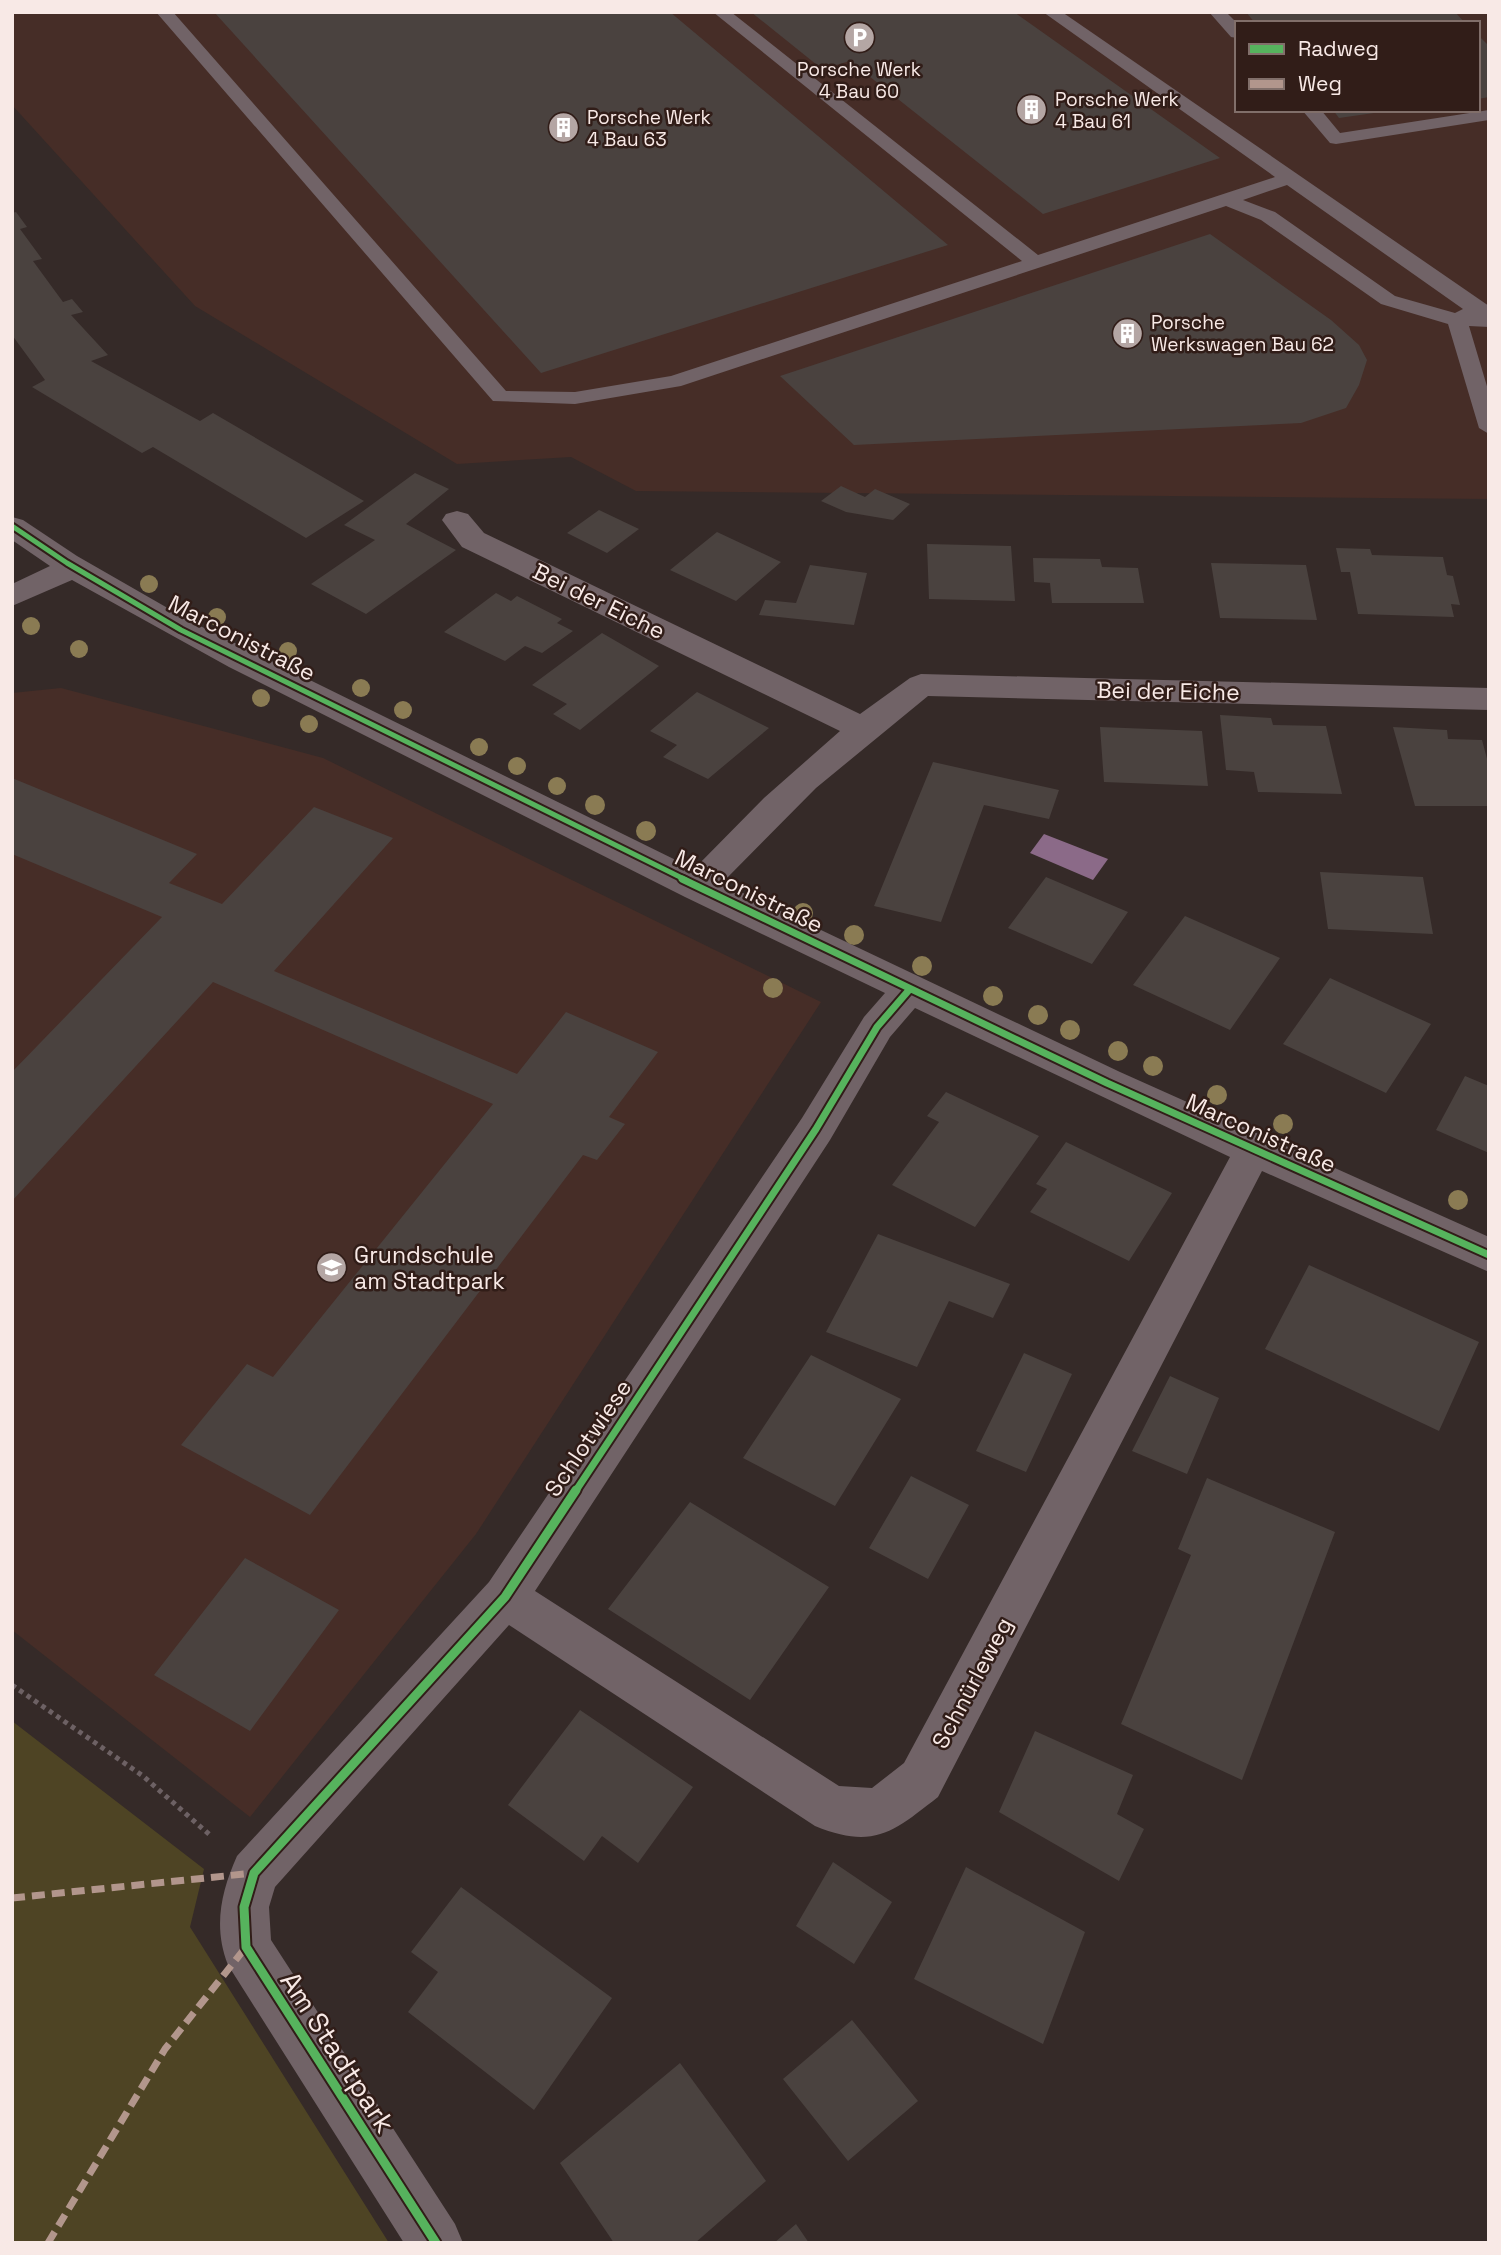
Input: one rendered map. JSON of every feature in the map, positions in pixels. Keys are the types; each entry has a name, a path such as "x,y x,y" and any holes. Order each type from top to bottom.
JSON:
{"street":[{"name":"Bei der Eiche","path":"457,520 473,540 861,728"},
{"name":"Marconistraße","path":"12,526 71,568 184,632 697,888 1252,1152 1489,1255"},
{"path":"12,596 71,568"},
{"name":"Bei der Eiche","path":"697,888 728,854 861,728 921,685 1489,699"},
{"name":"Schlotwiese","path":"254,1873 505,1597 808,1140 877,1027 909,989"},
{"name":"Schnürleweg","path":"505,1597 832,1809 879,1813 921,1780 1252,1152"},
{"name":"Am Stadtpark","path":"254,1873 244,1907 246,1948 436,2243"}],"lane":[{"path":"164,12 500,397 575,398 674,382 1288,179"},
{"path":"721,12 1035,262"},
{"path":"1051,12 1485,314"},
{"path":"1217,12 1235,31"},
{"path":"1313,112 1336,139 1489,115"},
{"path":"1225,199 1268,216 1388,300 1457,320 1485,314"},
{"path":"1457,320 1489,428"}],"path":[{"path":"12,1685 143,1776 254,1873"}],"shaded area":[{"path":"12,12 1489,12 1489,499 636,491 571,457 457,464 195,306 12,105"},
{"name":"Grundschule am Stadtpark","path":"61,688 323,758 821,1002 476,1534 250,1817 12,1630 12,693"},
{"path":"1044,834 1108,859 1093,880 1030,853"},
{"path":"12,1721 204,1869 190,1927 389,2243 12,2243"}],"building":[{"name":"Porsche Werk 4 Bau 63","path":"214,12 670,12 948,245 541,373"},
{"name":"Porsche Werk 4 Bau 61","path":"751,12 1014,12 1220,158 1043,214 850,61 822,69"},
{"path":"1246,12 1455,12 1463,21 1253,21"},
{"path":"1480,37 1489,46 1489,97 1480,99"},
{"path":"1334,112 1381,112 1339,118"},
{"path":"16,212 27,227 20,229 42,259 33,261 63,302 72,299 83,312 71,315 108,355 91,361 200,421 213,413 364,501 306,538 153,447 142,453 32,387 45,380 12,335 12,213"},
{"name":"Porsche Werkswagen Bau 62","path":"1210,234 1331,320 1359,345 1367,360 1359,385 1346,408 1301,423 854,445 780,376"},
{"path":"415,473 449,489 406,524 456,550 366,614 311,584 375,540 344,525"},
{"path":"841,486 865,497 875,489 910,504 893,520 846,512 821,501"},
{"path":"599,510 639,529 607,553 567,533"},
{"path":"717,532 781,562 736,601 670,570"},
{"path":"927,544 1011,546 1015,601 929,599"},
{"path":"1336,548 1370,549 1372,555 1443,557 1447,575 1453,576 1460,605 1451,604 1454,617 1358,614 1350,572 1341,572"},
{"path":"1033,558 1100,559 1102,567 1138,568 1144,603 1052,603 1050,583 1034,582"},
{"path":"1211,563 1306,565 1317,620 1220,618"},
{"path":"810,565 867,573 854,625 759,615 765,600 796,603"},
{"path":"496,593 511,601 517,596 562,619 557,623 573,631 542,653 525,646 505,661 444,632"},
{"path":"602,633 659,666 580,730 553,714 567,704 532,685"},
{"path":"697,692 769,728 708,779 663,757 677,745 650,731"},
{"path":"1220,715 1271,718 1273,725 1326,726 1342,794 1258,792 1254,772 1226,770"},
{"path":"1100,727 1202,731 1208,786 1104,782"},
{"path":"1393,727 1447,730 1448,739 1482,740 1489,766 1489,806 1415,806"},
{"path":"933,762 1059,790 1049,819 984,805 941,922 874,906"},
{"path":"12,778 197,854 169,883 222,904 314,807 393,838 274,971 517,1074 566,1012 658,1052 609,1117 625,1124 597,1160 583,1155 310,1515 181,1445 247,1364 273,1377 493,1104 213,982 12,1201 12,1072 162,917 12,854"},
{"path":"1320,872 1423,877 1433,934 1328,929"},
{"path":"1046,877 1128,912 1092,964 1008,928"},
{"path":"1185,916 1280,958 1230,1030 1133,985"},
{"path":"1330,978 1431,1024 1386,1093 1283,1044"},
{"path":"1465,1076 1489,1086 1489,1153 1436,1130"},
{"path":"946,1092 1039,1136 975,1227 892,1185 939,1122 927,1116"},
{"path":"1066,1142 1172,1193 1129,1261 1030,1212 1047,1189 1036,1184"},
{"path":"878,1234 1010,1284 993,1318 949,1301 917,1367 826,1332"},
{"path":"1309,1265 1479,1342 1439,1431 1265,1349"},
{"path":"1024,1353 1072,1374 1026,1472 976,1451"},
{"path":"811,1355 901,1399 835,1506 743,1458"},
{"path":"1170,1376 1219,1398 1187,1474 1132,1451"},
{"path":"911,1476 969,1505 928,1579 869,1548"},
{"path":"1207,1478 1335,1532 1242,1780 1121,1724 1191,1555 1178,1549"},
{"path":"690,1502 829,1587 750,1700 608,1609"},
{"path":"245,1558 339,1610 250,1731 154,1675"},
{"path":"580,1710 693,1787 638,1863 602,1836 584,1861 508,1805"},
{"path":"1035,1731 1133,1775 1117,1814 1144,1829 1119,1881 999,1812"},
{"path":"833,1862 892,1902 854,1964 796,1926"},
{"path":"966,1867 1085,1932 1043,2044 914,1979"},
{"path":"461,1887 612,1998 534,2110 408,2012 438,1972 411,1952"},
{"path":"852,2020 918,2101 848,2161 783,2079"},
{"path":"680,2063 766,2181 695,2243 614,2243 560,2163"},
{"path":"796,2224 809,2243 774,2243"}],"marked path":[{"path":"12,1898 254,1873"},
{"path":"48,2243 165,2049 246,1947"}],"cycle path":[{"path":"12,526 67,563 181,630 728,902 1107,1083 1489,1255"},
{"path":"436,2243 246,1947 244,1907 254,1873 505,1597 816,1129 877,1027 909,990"}],"place":[{"name":"Porsche Werk 4 Bau 60","path":"859,38"},
{"name":"Porsche Werk 4 Bau 61","path":"1032,110"},
{"name":"Porsche Werk 4 Bau 63","path":"564,128"},
{"name":"Porsche Werkswagen Bau 62","path":"1128,333"},
{"name":"Grundschule am Stadtpark","path":"331,1268"}]}
